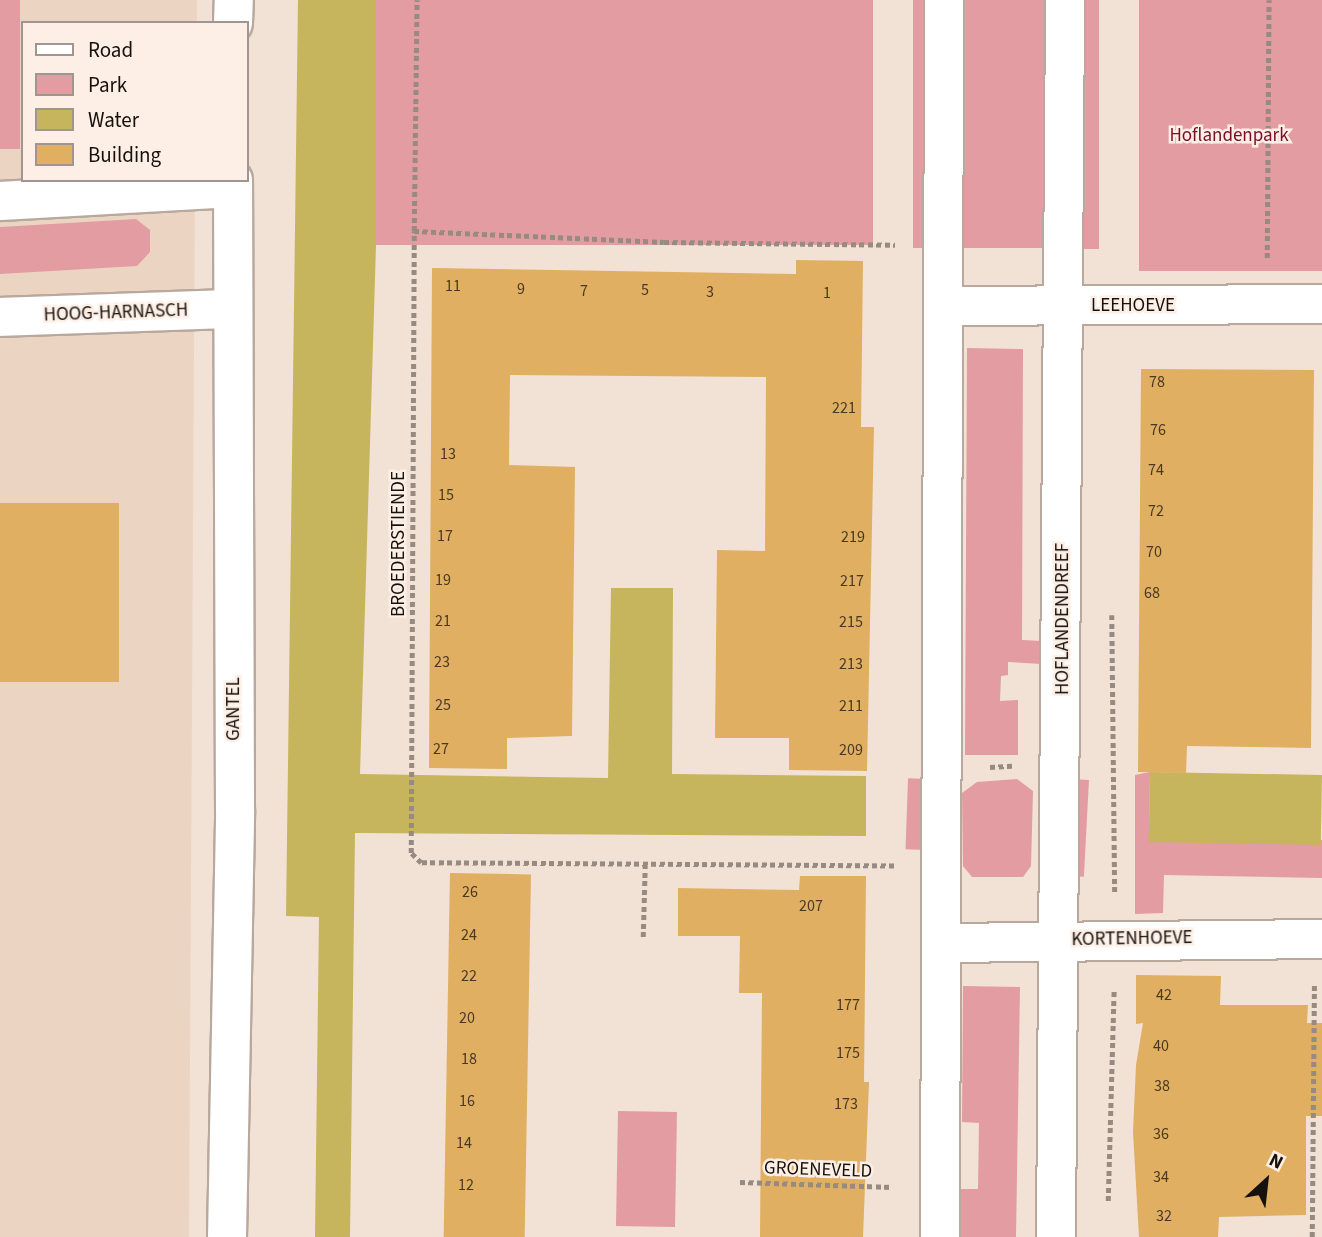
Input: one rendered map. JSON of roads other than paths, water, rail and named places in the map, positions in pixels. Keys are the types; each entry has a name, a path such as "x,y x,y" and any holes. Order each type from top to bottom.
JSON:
{"street":[{"path":"233,21 234,0"},
{"path":"940,1237 944,0"},
{"name":"HOFLANDENDREEF","path":"1056,1237 1062,765 1065,0"},
{"path":"0,201 233,184"},
{"name":"GANTEL","path":"227,1237 235,810 233,184"},
{"name":"LEEHOEVE","path":"943,306 1322,304"},
{"name":"HOOG-HARNASCH","path":"0,317 232,309"},
{"name":"KORTENHOEVE","path":"942,943 1318,939"}],"water":[{"path":"298,0 376,0 376,245 360,774 608,778 611,588 673,588 672,774 866,776 866,836 355,833 350,1237 315,1237 319,917 286,916"},
{"path":"1150,772 1322,775 1321,845 1149,842"}],"park label":[{"name":"Hoflandenpark","path":"1229,136"}]}
